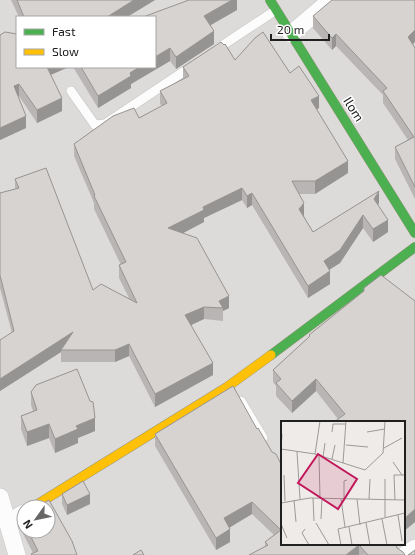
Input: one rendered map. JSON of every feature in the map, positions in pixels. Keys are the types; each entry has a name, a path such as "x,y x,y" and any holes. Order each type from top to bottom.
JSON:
{"street":[{"name":"Ilom","path":"270,0 414,231"},
{"path":"291,34 331,0"},
{"path":"46,499 231,384 415,247"},
{"path":"0,497 17,555"},
{"path":"7,523 16,517"},
{"path":"405,555 415,548"}],"lane":[{"path":"70,91 95,125 104,124 276,10"},
{"path":"231,384 270,449"}],"shaded area":[{"path":"0,0 415,0 415,555 0,555"}],"building":[{"path":"17,0 134,0 109,16 24,16"},
{"path":"189,0 232,0 204,16 214,31 176,57 170,48 156,56 156,16 146,16"},
{"path":"332,0 415,0 415,30 408,37 415,48 415,187 395,147 414,137 383,91 387,88 336,34 332,38 313,16"},
{"path":"5,32 16,34 16,68 47,68 62,98 37,110 19,84 14,86 26,116 0,128 0,35"},
{"path":"263,32 290,73 299,66 319,96 311,100 348,161 315,181 292,181 304,203 299,209 313,232 379,191 374,199 388,220 373,229 363,215 340,250 324,261 330,271 308,286 252,193 247,196 242,188 203,207 204,210 168,228 197,238 229,296 219,301 223,308 204,307 185,315 213,363 155,394 129,344 115,350 61,350 73,332 0,379 0,340 14,331 0,275 0,193 19,188 15,179 46,168 93,290 101,284 137,303 119,265 126,262 94,196 95,195 74,144 113,116 134,108 139,118 167,103 160,91 189,76 183,67 221,42 224,45 225,44 235,60 255,38"},
{"path":"82,68 138,68 130,73 131,76 98,96"},
{"path":"381,275 415,301 415,509 405,518 405,421 335,421 345,414 316,379 292,401 276,383 281,379 273,370 310,336 309,335 364,291 364,288"},
{"path":"77,369 90,401 93,402 95,418 76,426 78,429 55,439 49,424 27,432 21,416 37,410 31,392 36,385"},
{"path":"233,386 257,429 258,428 272,452 276,454 281,464 281,530 252,502 224,518 230,529 216,538 155,434"},
{"path":"83,481 90,494 67,505 62,494"},
{"path":"56,512 72,541 77,555 31,554 38,551 32,539 56,539"},
{"path":"281,530 281,545 359,545 346,555 249,555 268,545 265,542"},
{"path":"359,545 396,545 397,548 405,555 368,555"},
{"path":"141,550 144,555 133,555"},
{"path":"415,550 415,555 408,555"}],"traffic: fast":[{"path":"270,0 415,233"},
{"path":"271,355 415,247"}],"traffic: slow":[{"path":"46,499 227,387 271,355"}]}
